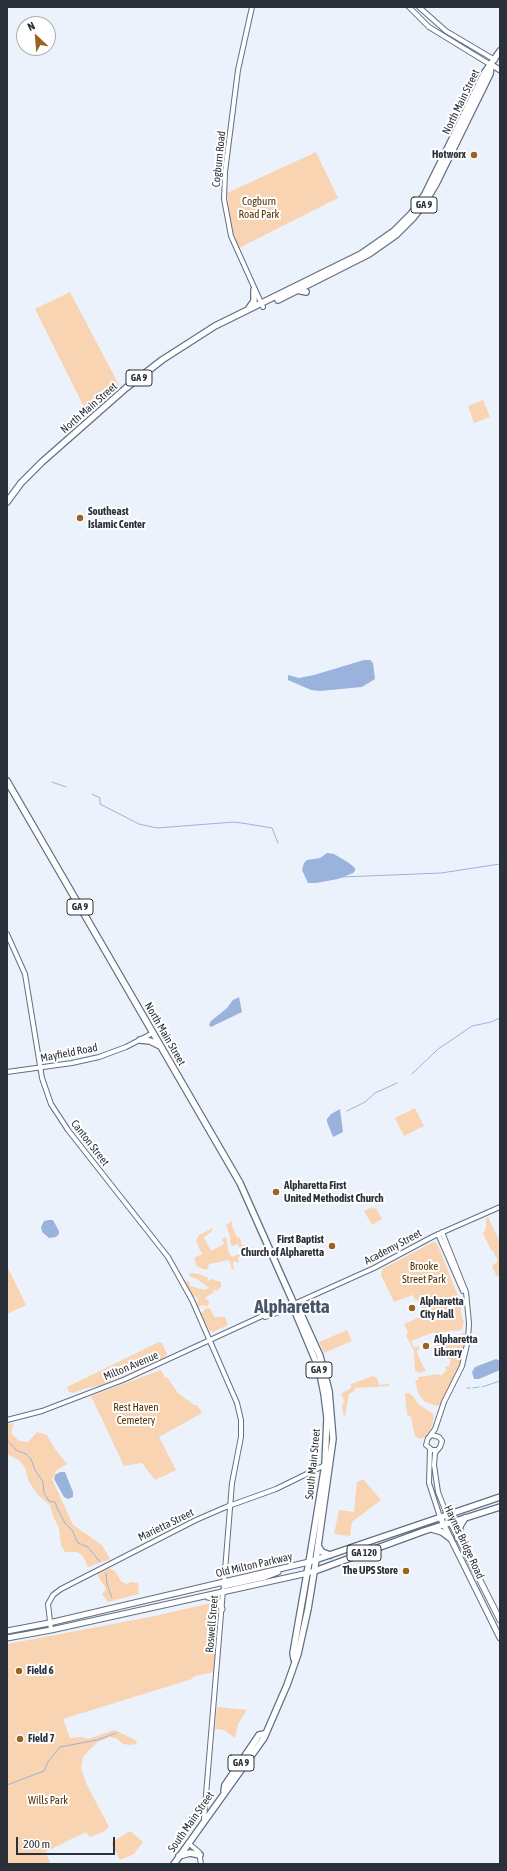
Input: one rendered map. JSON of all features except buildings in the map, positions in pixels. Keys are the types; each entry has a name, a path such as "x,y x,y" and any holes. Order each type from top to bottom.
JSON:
{"main road":[{"name":"GA 9","path":"492,65 497,61 500,51"},
{"path":"492,65 500,70"},
{"name":"North Main Street","path":"7,502 21,483 37,467 126,388 162,360 194,339 248,310 296,290 375,251 396,235 416,214 436,184 490,74 492,65"},
{"name":"North Main Street","path":"194,339 365,252 389,235 407,218 429,188 485,72 492,65"},
{"path":"248,310 254,301 254,290"},
{"path":"296,290 306,292"},
{"name":"North Main Street","path":"7,781 240,1184 294,1304"},
{"path":"140,1040 150,1041 160,1046"},
{"name":"South Main Street","path":"174,1864 224,1791 229,1788 264,1738 264,1734 287,1685 294,1659 298,1654 305,1621 311,1572 309,1562 325,1465 327,1414 322,1382 314,1357 296,1314 294,1304"},
{"name":"South Main Street","path":"294,1304 300,1312 317,1350 327,1381 333,1427 331,1459 316,1560 311,1572 301,1613 293,1653 294,1659"},
{"path":"327,1439 329,1443 328,1457 331,1459"},
{"path":"325,1465 327,1468 325,1482 327,1486"},
{"name":"Old Milton Parkway","path":"7,1630 49,1623 265,1577 282,1569 316,1560 500,1497"},
{"name":"Old Milton Parkway","path":"7,1638 51,1630 203,1596 224,1586 311,1572 431,1529 500,1507"},
{"name":"Haynes Bridge Road","path":"447,1515 500,1620"},
{"name":"Haynes Bridge Road","path":"440,1517 500,1638"},
{"path":"458,1538 460,1526 465,1518"},
{"path":"431,1529 442,1532 450,1538"},
{"path":"318,1546 322,1552 331,1555"},
{"path":"203,1596 217,1599 222,1610"},
{"path":"294,1620 301,1613"},
{"path":"179,1856 190,1853 200,1855"}],"street":[{"name":"Cogburn Road","path":"252,7 239,62 224,187 226,212 231,236 262,305"},
{"path":"409,7 429,27 464,50 492,65"},
{"path":"419,7 446,31 497,61"},
{"name":"Canton Street","path":"7,934 25,974 29,990 40,1067 46,1092 56,1114 163,1249 187,1290 210,1341"},
{"name":"Mayfield Road","path":"7,1072 98,1057 140,1040 153,1033"},
{"name":"Academy Street","path":"294,1304 374,1268 440,1233 500,1207"},
{"name":"Haynes Bridge Road","path":"440,1233 464,1284 469,1333 466,1352 460,1370 444,1402 434,1431 426,1442 430,1449 429,1483 440,1517"},
{"name":"Milton Avenue","path":"7,1420 42,1411 110,1385 259,1319 286,1305 294,1304"},
{"name":"Roswell Street","path":"204,1819 232,1483 241,1437 241,1420 235,1398 210,1341"},
{"name":"Haynes Bridge Road","path":"438,1418 438,1432 442,1443 434,1458 436,1482 447,1515"},
{"path":"430,1436 435,1435 439,1437"},
{"path":"430,1449 437,1450"},
{"name":"Marietta Street","path":"51,1630 48,1604 51,1596 58,1590 196,1520 230,1505 276,1489 325,1465"},
{"path":"188,1842 200,1855 201,1864"}],"green space":[{"name":"Cogburn Road Park","path":"316,152 338,198 239,248 231,225 227,193"},
{"path":"70,292 120,387 88,415 35,309"},
{"path":"483,400 490,417 474,423 468,406"},
{"path":"415,1108 424,1126 404,1136 395,1118"},
{"path":"372,1207 373,1209 376,1208 382,1219 372,1225 364,1211"},
{"path":"488,1217 500,1242 500,1276 497,1277 492,1266 498,1261 483,1234 486,1228 486,1218"},
{"path":"232,1221 232,1226 237,1237 240,1238 242,1245 245,1245 248,1249 254,1247 251,1253 238,1257 239,1263 234,1261 234,1269 232,1269 229,1260 209,1264 207,1270 197,1267 194,1258 202,1254 196,1241 199,1235 213,1228 211,1232 204,1237 211,1251 224,1244 222,1239 226,1237 229,1253 232,1257 242,1253 238,1244 232,1246 230,1243 230,1236 226,1225"},
{"name":"Brooke Street Park","path":"433,1242 437,1243 459,1298 462,1318 464,1321 462,1330 440,1332 435,1335 434,1332 411,1341 414,1348 418,1346 420,1349 417,1350 418,1356 426,1371 418,1373 415,1371 414,1351 406,1336 408,1332 404,1324 422,1316 420,1311 422,1309 417,1299 415,1300 413,1295 394,1302 381,1275 382,1269"},
{"path":"7,1266 26,1305 7,1314"},
{"path":"190,1273 199,1274 208,1278 207,1282 211,1279 221,1282 221,1287 216,1291 212,1289 214,1292 205,1298 209,1301 208,1306 202,1305 198,1308 196,1305 198,1300 197,1297 192,1296 186,1284 187,1280 190,1286 204,1290 209,1288 197,1279 189,1276"},
{"path":"210,1308 214,1317 225,1317 228,1325 213,1332 209,1330 201,1314 205,1309"},
{"path":"347,1330 352,1341 324,1353 319,1342"},
{"path":"464,1333 466,1335 459,1368 440,1405 437,1406 425,1402 418,1393 415,1380 418,1380 418,1377 439,1374 440,1376 444,1373 447,1370 445,1368 446,1366 449,1367 451,1359 448,1359 449,1354 445,1345 436,1349 435,1346"},
{"path":"159,1342 162,1343 167,1354 164,1358 102,1385 73,1393 69,1392 67,1387"},
{"name":"Rest Haven Cemetery","path":"161,1370 165,1378 167,1377 178,1393 194,1405 197,1405 202,1413 159,1437 176,1470 155,1480 142,1463 124,1466 91,1396"},
{"path":"373,1376 377,1378 379,1385 389,1384 389,1386 355,1388 354,1391 349,1394 345,1416 343,1414 342,1406 344,1401 341,1394 351,1388 351,1384"},
{"path":"405,1393 409,1393 413,1396 418,1404 432,1413 434,1417 430,1432 423,1438 420,1439 415,1436 411,1417 407,1415"},
{"path":"14,1423 11,1433 19,1441 28,1442 37,1432 47,1435 55,1449 67,1464 57,1470 52,1479 73,1525 102,1545 110,1559 88,1567 83,1556 77,1552 65,1552 61,1545 59,1528 53,1516 50,1505 38,1495 29,1482 25,1468 20,1461 7,1454 7,1424"},
{"path":"363,1479 381,1500 352,1522 350,1536 334,1534 339,1510 354,1512 357,1482"},
{"path":"109,1568 115,1571 121,1581 126,1584 132,1582 138,1583 139,1594 108,1602 102,1594 106,1589 98,1574"},
{"name":"Wills Park","path":"215,1602 217,1608 218,1640 215,1672 194,1676 192,1679 63,1719 70,1738 81,1737 88,1739 115,1730 137,1741 136,1744 123,1744 117,1739 110,1737 98,1742 83,1757 81,1768 86,1783 109,1827 105,1831 90,1837 86,1832 45,1852 51,1864 7,1864 7,1644 155,1616"},
{"path":"217,1707 247,1710 238,1724 235,1738 224,1730 215,1729"},
{"path":"130,1831 143,1842 134,1854 120,1860 111,1843"}],"water":[{"path":"364,660 370,660 373,663 375,679 362,687 320,691 311,690 288,680 288,675 299,678"},
{"path":"327,853 334,854 349,863 355,868 355,871 338,879 308,883 302,870 304,863 307,860 320,858"},
{"path":"239,997 242,1012 211,1027 209,1025 211,1021 227,1008 233,1000"},
{"path":"340,1109 343,1132 333,1137 327,1119 331,1114"},
{"path":"53,1220 59,1231 59,1234 56,1237 49,1238 42,1232 41,1227 44,1221"},
{"path":"496,1359 500,1361 500,1370 479,1379 474,1379 472,1372 475,1367"},
{"path":"60,1472 65,1472 73,1492 73,1497 68,1499 64,1497 54,1479 55,1475"}],"waterway":[{"path":"52,782 66,787"},
{"path":"92,794 100,798 100,804 139,824 157,828 234,822 272,828 278,843"},
{"path":"342,877 441,873 500,864"},
{"path":"412,1074 438,1049 472,1026 491,1022 500,1018"},
{"path":"347,1111 365,1102 375,1093 397,1083"},
{"path":"482,1387 500,1381"},
{"path":"473,1388 479,1387"},
{"path":"7,1440 16,1450 26,1454 31,1459 35,1470 43,1482 44,1493 49,1501 55,1502 65,1523 72,1530 78,1543 88,1547 100,1562"},
{"path":"106,1573 107,1584 112,1598"},
{"path":"7,1785 44,1771 48,1762 60,1747 97,1740 116,1733"}],"place":[{"name":"Hotworx","path":"474,155"},
{"name":"Southeast Islamic Center","path":"80,518"},
{"name":"Alpharetta First United Methodist Church","path":"276,1192"},
{"name":"First Baptist Church of Alpharetta","path":"332,1246"},
{"name":"Alpharetta City Hall","path":"412,1308"},
{"name":"Alpharetta Library","path":"426,1346"},
{"name":"The UPS Store","path":"406,1571"},
{"name":"Field 6","path":"19,1671"},
{"name":"Field 7","path":"20,1739"}],"district":[{"name":"Alpharetta","path":"292,1307"}]}
